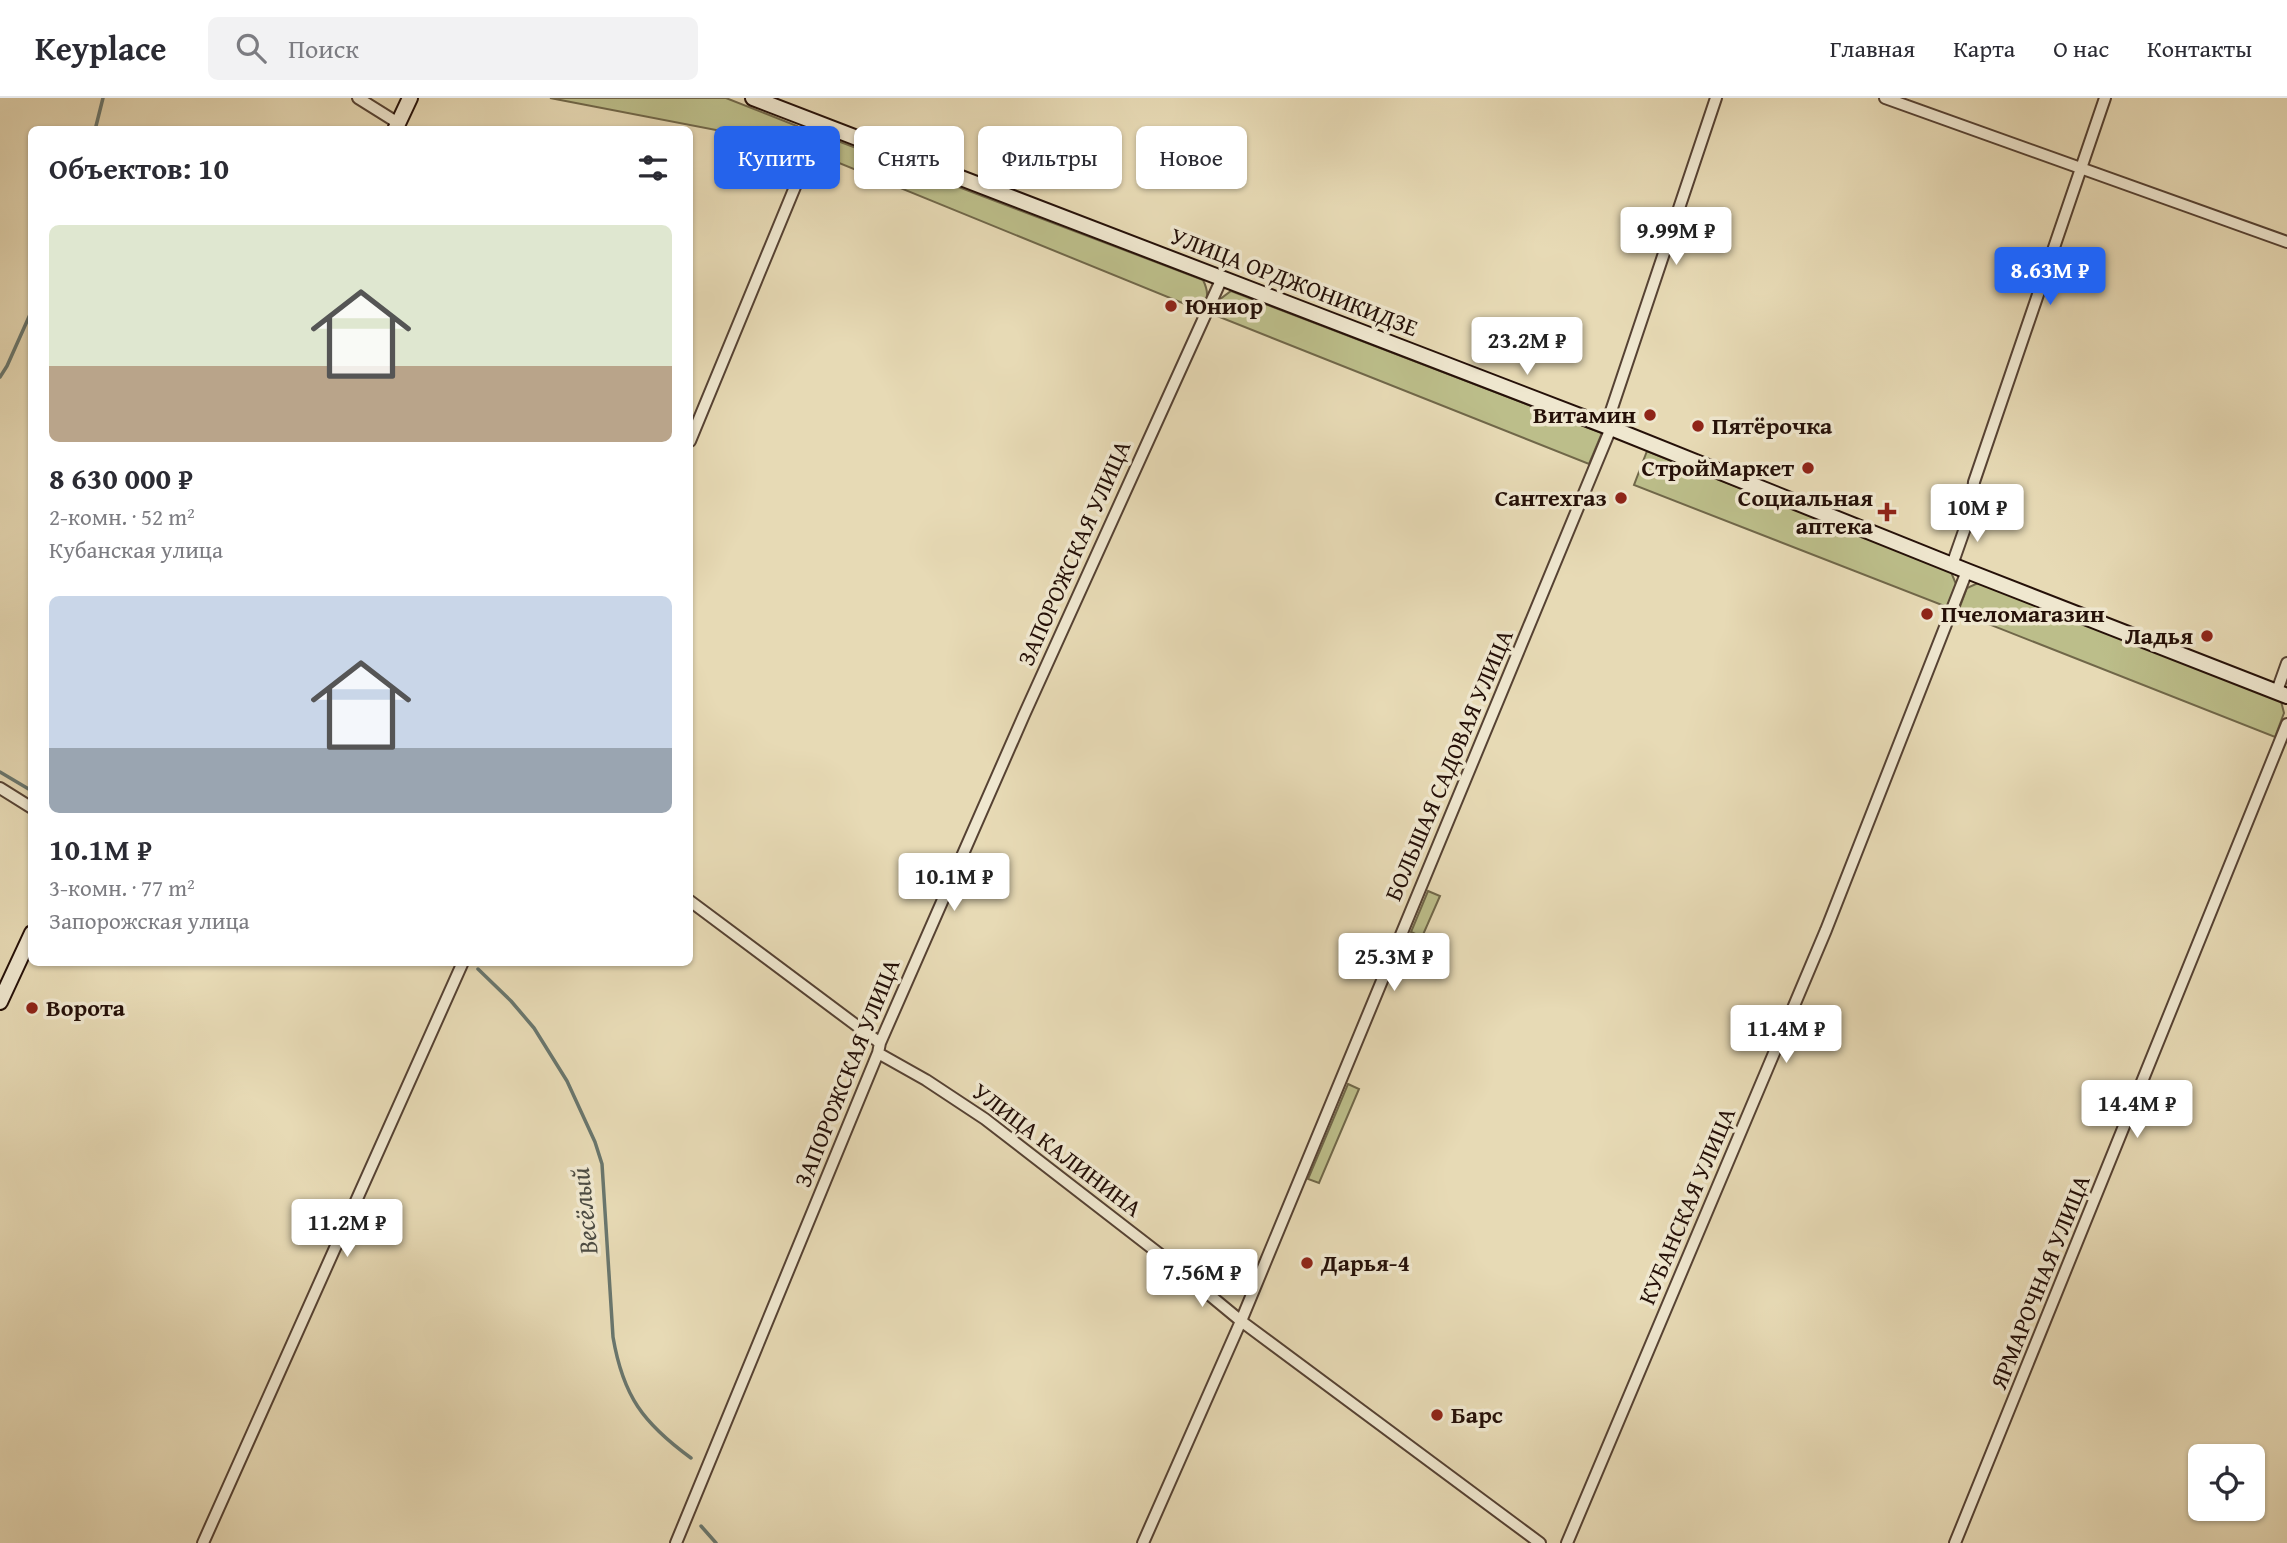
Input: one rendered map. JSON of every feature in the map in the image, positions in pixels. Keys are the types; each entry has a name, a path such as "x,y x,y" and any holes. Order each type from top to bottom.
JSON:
{"main road":[{"path":"397,126 410,98"},
{"name":"УЛИЦА ОРДЖОНИКИДЗЕ","path":"753,98 1609,427 2282,694"},
{"path":"0,1002 28,942"}],"street":[{"path":"358,98 397,126"},
{"name":"БОЛЬШАЯ САДОВАЯ УЛИЦА","path":"1143,1543 1241,1321 1609,427 1716,98"},
{"path":"1885,98 2287,242"},
{"path":"1952,565 1971,511 1974,482 2105,98"},
{"path":"693,434 821,124"},
{"name":"ЗАПОРОЖСКАЯ УЛИЦА","path":"676,1543 879,1048 1024,715 1222,278"},
{"name":"КУБАНСКАЯ УЛИЦА","path":"1567,1543 1826,930 1967,571"},
{"path":"2282,694 2287,663"},
{"name":"ЯРМАРОЧНАЯ УЛИЦА","path":"1955,1543 2287,724"},
{"path":"0,789 28,806"},
{"name":"УЛИЦА КАЛИНИНА","path":"693,903 879,1048 985,1119 1166,1259 1241,1321 1540,1543"},
{"path":"203,1543 461,966"}],"green space":[{"path":"550,98 726,98 797,126 714,126 714,130"},
{"path":"840,142 854,147 854,169 840,163"},
{"path":"903,189 964,189 1203,280 1207,295 1202,311"},
{"path":"1231,291 1602,433 1589,464 1212,314 1219,300"},
{"path":"1647,451 1951,572 1956,584 1947,607 1634,485"},
{"path":"1978,583 2281,701 2284,713 2275,737 1958,612 1967,588"},
{"path":"1428,891 1440,896 1422,937 1411,932"},
{"path":"1348,1084 1359,1089 1319,1183 1308,1179"}],"waterway":[{"name":"Весёлый","path":"96,126 103,98"},
{"name":"Весёлый","path":"0,377 28,319"},
{"name":"Весёлый","path":"0,772 28,789"},
{"name":"Весёлый","path":"478,969 534,1028 567,1081 595,1142 602,1164 613,1337 617,1358 629,1392 648,1420 691,1458"},
{"name":"Весёлый","path":"701,1526 716,1543"}],"place":[{"name":"Юниор","path":"1171,306"},
{"name":"Витамин","path":"1650,415"},
{"name":"Пятёрочка","path":"1698,426"},
{"name":"СтройМаркет","path":"1808,468"},
{"name":"Сантехгаз","path":"1621,498"},
{"name":"Социальная аптека","path":"1887,512"},
{"name":"Пчеломагазин","path":"1927,614"},
{"name":"Ладья","path":"2207,636"},
{"name":"Ворота","path":"32,1008"},
{"name":"Дарья-4","path":"1307,1263"},
{"name":"Барс","path":"1437,1415"}]}
